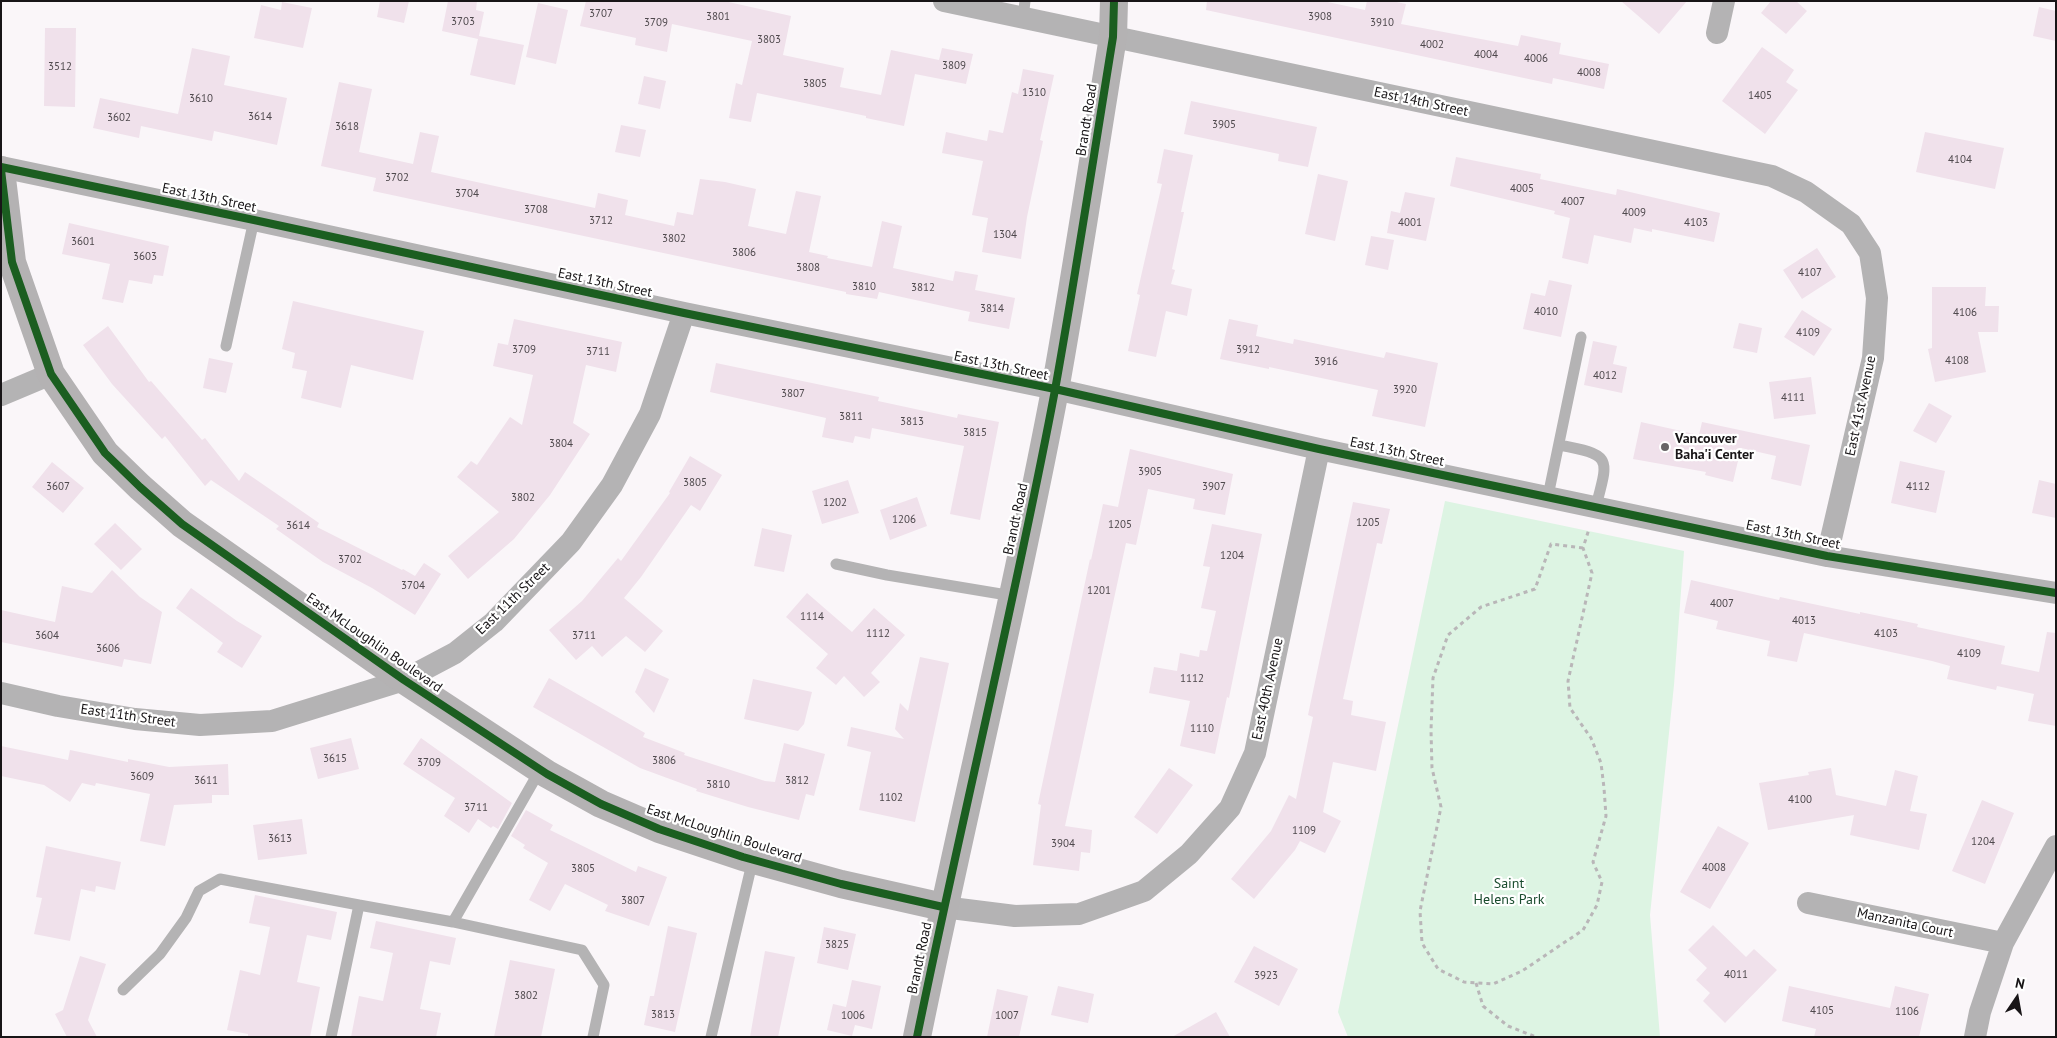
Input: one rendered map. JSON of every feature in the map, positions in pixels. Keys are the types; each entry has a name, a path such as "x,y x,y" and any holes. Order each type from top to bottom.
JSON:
{"street":[{"name":"East 14th Street","path":"944,1 1024,10 1113,37 1772,176 1806,192 1851,224 1870,253"},
{"name":"Brandt Road","path":"917,1037 943,907 1013,596 1055,389 1113,37 1114,1"},
{"path":"1717,34 1724,1"},
{"name":"East 13th Street","path":"1,169 254,220 684,314 1055,389 1319,449 1826,556 2056,593"},
{"name":"East McLoughlin Boulevard","path":"1,169 12,262 50,374 105,453 182,524 404,680 540,769 602,804 659,829 753,859 842,884 943,907 1015,916 1080,914 1144,890"},
{"name":"East 41st Avenue","path":"1826,556 1873,358 1877,298 1870,253"},
{"name":"East 11th Street","path":"1,694 135,719 200,725 272,721 404,680 454,653 494,622 570,542 612,484 650,414 684,314"},
{"path":"1,395 50,374"},
{"name":"East 40th Avenue","path":"1144,890 1188,854 1230,808 1255,752 1319,449"},
{"path":"1975,1037 1980,1012 2003,944 2056,846"},
{"name":"Manzanita Court","path":"1808,903 2003,944"}],"lane":[{"path":"226,346 254,220"},
{"path":"1548,496 1581,337"},
{"path":"1559,445 1590,450 1598,455 1604,464 1604,474 1596,506"},
{"path":"836,564 887,575 1013,596"},
{"path":"452,922 540,769"},
{"path":"711,1037 753,859"},
{"path":"123,990 160,954 186,918 199,891 220,879 452,922 582,950 604,985 593,1037"},
{"path":"331,1037 359,905"}],"path":[{"path":"1583,548 1551,544 1535,589 1481,607 1448,635 1433,678 1432,768 1441,807 1420,910 1422,943 1438,970 1464,982 1493,984 1522,971 1583,930 1597,905 1602,882 1593,862 1606,816 1601,763 1591,738 1570,708 1568,680 1592,573 1583,548 1596,506"},
{"path":"1476,983 1483,1006 1508,1026 1536,1037"}],"green space":[{"name":"Saint Helens Park","path":"1445,501 1684,551 1674,685 1650,915 1660,1037 1348,1037 1338,1012"}],"building":[{"path":"380,1 409,1 404,23 377,17"},
{"path":"448,1 477,1 476,10 484,12 479,36 524,45 515,85 470,75 478,39 442,31"},
{"path":"586,1 724,1 791,16 783,55 844,68 840,87 881,95 891,50 939,60 942,48 973,54 966,84 915,74 904,126 757,93 751,122 729,118 736,83 742,85 752,41 672,24 667,52 635,45 636,38 580,26"},
{"path":"1207,1 1323,1 1365,10 1367,1 1392,1 1406,4 1401,24 1518,46 1521,35 1561,43 1559,54 1609,64 1604,89 1553,78 1552,84 1206,10"},
{"path":"1621,1 1687,1 1659,34"},
{"path":"1771,1 1796,1 1807,11 1786,34 1761,13"},
{"path":"282,2 312,8 303,48 254,38 261,5 281,10"},
{"path":"538,3 568,10 556,64 526,57"},
{"path":"2039,7 2056,11 2056,41 2033,36"},
{"path":"45,28 76,28 75,107 44,106"},
{"path":"1762,47 1794,70 1786,82 1798,90 1765,134 1722,101"},
{"path":"192,48 230,56 224,85 287,98 277,145 214,131 212,141 141,126 139,138 93,128 100,98 178,114"},
{"path":"1023,69 1054,75 1040,140 1043,141 1027,217 1021,259 982,252 988,218 972,215 983,161 942,153 946,132 987,141 989,130 1003,133 1012,92 1018,94"},
{"path":"644,76 666,81 660,109 638,104"},
{"path":"339,82 372,89 359,152 413,164 420,132 439,136 431,172 595,208 598,193 628,200 625,215 674,226 677,212 693,215 700,179 725,182 756,189 748,226 786,234 796,191 821,196 809,252 828,256 827,258 872,267 882,221 902,226 893,268 953,281 955,271 978,275 975,290 1015,298 1009,329 968,321 970,312 879,292 877,299 846,294 846,292 373,191 376,178 321,166"},
{"path":"1191,101 1317,127 1308,167 1278,161 1279,154 1184,134"},
{"path":"621,125 646,130 640,157 615,152"},
{"path":"1925,132 2004,148 1995,189 1916,172"},
{"path":"1164,149 1193,155 1181,212 1184,212 1172,269 1175,270 1171,284 1192,289 1187,316 1166,311 1156,357 1128,351 1140,295 1137,294 1162,184 1157,183"},
{"path":"1456,157 1541,174 1540,179 1616,195 1617,189 1720,213 1714,242 1652,229 1652,232 1634,228 1631,243 1594,235 1588,264 1562,258 1570,218 1554,214 1555,211 1450,186"},
{"path":"1318,174 1348,181 1335,241 1305,234"},
{"path":"1405,192 1435,198 1426,241 1387,233 1391,211 1400,213"},
{"path":"69,223 169,246 163,276 154,275 152,284 129,280 123,303 102,299 110,264 62,254"},
{"path":"1371,236 1394,240 1388,270 1365,265"},
{"path":"1817,248 1836,277 1802,299 1783,270"},
{"path":"1549,280 1572,285 1561,337 1523,329 1531,293 1545,296"},
{"path":"1932,287 1986,287 1985,306 1999,306 1998,332 1978,332 1986,372 1935,382 1928,349 1932,348"},
{"path":"293,301 424,331 413,380 351,365 341,408 301,398 307,371 292,368 295,353 282,349"},
{"path":"1802,310 1832,329 1814,356 1784,337"},
{"path":"514,319 622,342 616,372 586,365 573,423 590,434 550,495 514,539 468,579 448,556 499,512 457,477 471,461 477,465 510,417 522,425 533,375 493,366 498,343 508,345"},
{"path":"1229,319 1258,325 1256,336 1293,344 1294,339 1384,358 1386,352 1438,363 1425,427 1372,416 1378,390 1269,367 1269,369 1220,359"},
{"path":"1739,323 1762,328 1757,353 1733,348"},
{"path":"108,326 149,382 151,381 202,440 205,438 239,481 245,472 319,523 317,527 415,576 424,563 441,574 415,615 372,588 323,562 276,529 279,526 211,480 205,486 165,436 162,439 112,384 83,345"},
{"path":"1593,341 1617,346 1613,364 1627,367 1622,393 1584,385"},
{"path":"209,358 233,363 226,393 203,388"},
{"path":"716,363 879,397 878,401 957,418 958,414 999,422 980,520 950,514 964,446 872,428 870,439 855,436 853,443 822,437 826,418 710,392"},
{"path":"1811,377 1816,414 1774,419 1769,382"},
{"path":"1929,403 1952,416 1936,443 1913,431"},
{"path":"1641,422 1699,435 1702,422 1810,445 1801,486 1771,479 1776,456 1741,448 1733,482 1705,475 1706,472 1633,459"},
{"path":"1130,449 1233,474 1225,515 1193,509 1195,499 1148,489 1136,545 1126,543 1065,826 1092,830 1090,853 1081,852 1079,871 1033,865 1041,805 1038,804 1090,559 1103,504 1118,507"},
{"path":"690,456 722,475 700,511 691,505 641,577 624,598 663,631 645,652 626,636 602,657 592,646 576,660 549,630 582,601 618,558 621,561 670,493"},
{"path":"1900,461 1945,471 1936,513 1891,503"},
{"path":"52,462 84,488 63,513 32,487"},
{"path":"848,480 859,513 822,524 812,491"},
{"path":"2039,480 2056,484 2056,518 2032,513"},
{"path":"917,497 927,526 890,540 880,510"},
{"path":"1353,502 1390,509 1382,544 1377,543 1343,699 1353,701 1351,715 1386,722 1376,771 1333,762 1323,812 1341,821 1325,853 1300,841 1295,850 1254,899 1231,879 1271,831 1289,795 1296,799 1313,717 1308,715"},
{"path":"115,523 142,549 121,570 94,544"},
{"path":"1212,524 1262,534 1229,698 1227,697 1215,754 1180,746 1190,701 1149,693 1154,667 1177,671 1180,653 1199,657 1200,650 1207,651 1216,611 1201,608 1210,567 1203,566"},
{"path":"762,528 792,535 784,572 754,566"},
{"path":"112,570 140,597 162,612 151,664 124,659 122,667 1,642 1,610 55,622 62,586 92,593"},
{"path":"1691,580 1779,600 1780,597 1918,624 1917,627 2005,646 2001,664 2039,672 2047,632 2056,633 2056,726 2028,721 2034,694 1997,686 1996,690 1947,679 1950,666 1932,661 1804,633 1797,662 1767,656 1770,641 1716,629 1718,621 1684,613"},
{"path":"191,588 237,621 262,636 242,668 217,652 223,643 176,608"},
{"path":"807,593 852,632 874,608 905,635 871,673 880,682 864,697 844,676 836,685 816,668 828,654 786,617"},
{"path":"920,657 949,663 915,822 859,810 871,752 847,746 851,727 904,739 895,729 900,703 908,711"},
{"path":"645,668 669,679 654,713 635,692"},
{"path":"549,678 645,733 643,737 685,753 684,755 765,781 775,782 784,743 825,754 814,796 806,794 799,820 696,791 697,789 640,768 533,707"},
{"path":"753,679 812,692 804,724 798,731 744,719"},
{"path":"351,738 359,769 318,779 310,748"},
{"path":"421,738 512,803 498,829 493,826 491,828 478,819 469,833 444,816 455,798 403,764"},
{"path":"1,746 68,760 70,750 128,762 128,759 169,767 228,764 229,795 212,795 212,803 174,805 165,846 140,841 150,794 96,783 95,786 82,783 70,802 44,785 1,776"},
{"path":"1169,768 1193,785 1157,834 1134,817"},
{"path":"1831,768 1836,795 1886,806 1895,770 1918,776 1910,811 1927,814 1919,850 1850,835 1854,815 1768,830 1759,783 1809,775 1808,772"},
{"path":"1982,800 2014,813 1985,884 1952,871"},
{"path":"526,810 553,825 550,830 636,872 638,866 667,877 649,926 605,911 608,905 565,884 550,911 529,900 548,863 523,848 525,845 511,836"},
{"path":"302,819 307,854 258,860 253,825"},
{"path":"1718,826 1749,843 1710,909 1680,892"},
{"path":"46,846 121,862 115,890 96,886 95,892 81,889 70,941 34,934 42,898 36,897"},
{"path":"255,895 337,912 331,940 307,935 297,982 320,987 310,1037 248,1037 248,1034 227,1030 240,970 260,975 270,927 249,923"},
{"path":"376,921 456,938 450,965 430,961 420,1009 441,1013 436,1037 351,1037 359,996 383,1001 393,953 370,948"},
{"path":"1713,925 1746,957 1754,949 1777,970 1725,1023 1703,1001 1710,993 1696,980 1707,968 1688,950"},
{"path":"668,926 697,933 675,1032 644,1025 650,996 654,996"},
{"path":"824,927 856,934 848,970 817,963"},
{"path":"1254,946 1298,969 1279,1006 1234,982"},
{"path":"765,951 795,957 778,1037 750,1037"},
{"path":"80,956 106,964 88,1020 97,1037 67,1037 55,1014 63,1010"},
{"path":"510,960 555,969 541,1037 494,1037"},
{"path":"852,980 881,986 872,1029 855,1025 852,1036 827,1030 833,1004 846,1007"},
{"path":"1058,986 1094,994 1088,1023 1051,1015"},
{"path":"1789,986 1890,1008 1895,986 1929,994 1919,1037 1814,1037 1816,1029 1782,1021"},
{"path":"997,989 1028,996 1019,1037 987,1037"},
{"path":"1216,1012 1230,1037 1172,1037"}],"cycle path":[{"path":"917,1037 1022,552 1055,390 1113,37 1114,1"},
{"path":"1,167 684,313 1055,389 1319,449 1827,556 2056,593"},
{"path":"1,170 12,262 51,374 105,453 182,524 404,680 547,774 601,804 659,829 743,857 841,884 943,907"}],"place":[{"name":"Vancouver Baha'i Center","path":"1665,447"}]}
